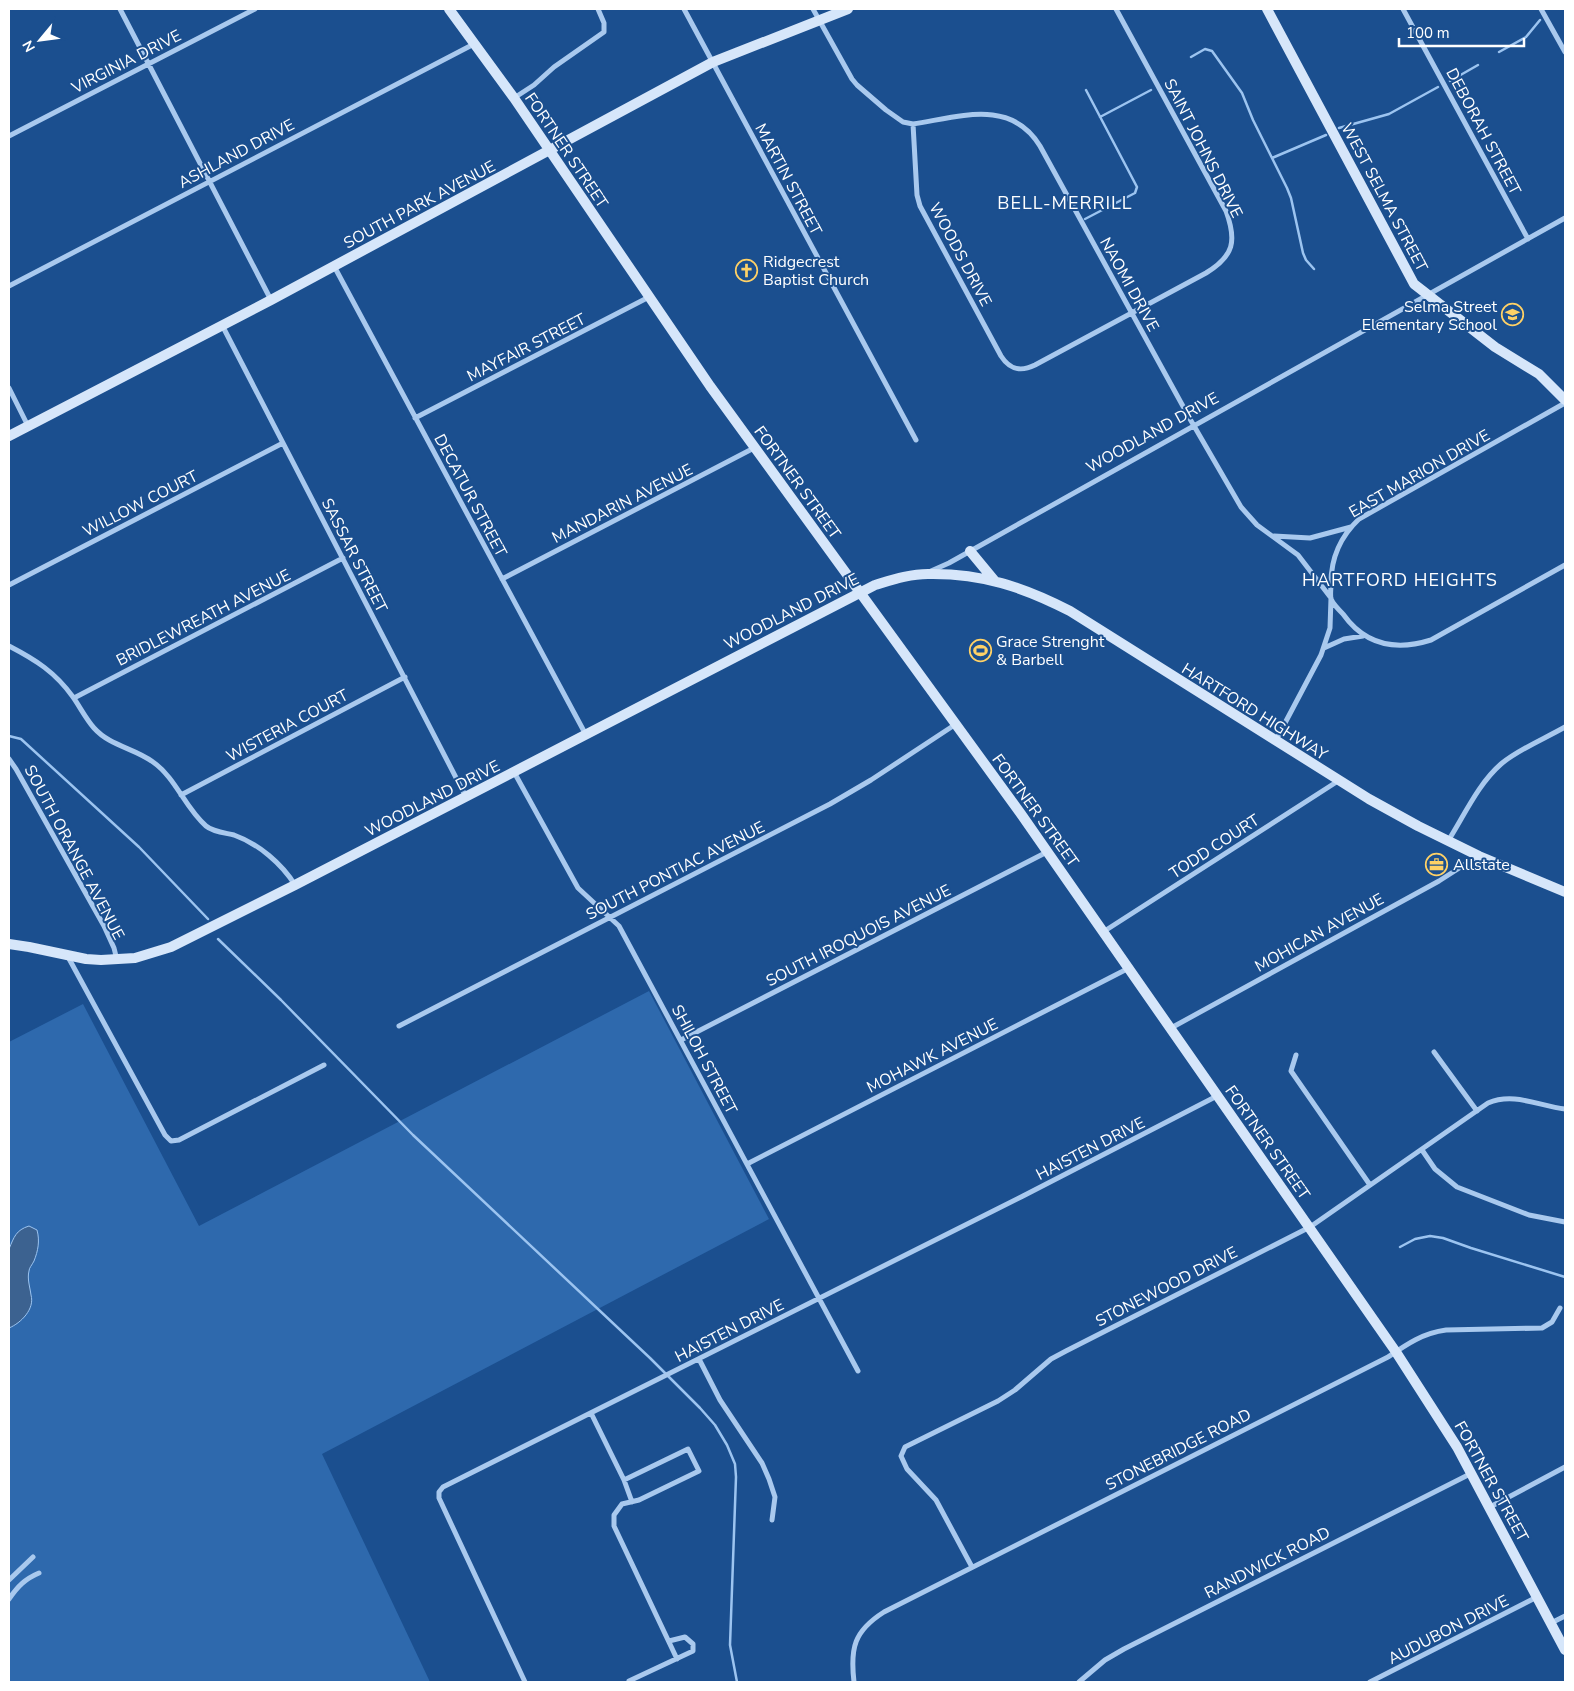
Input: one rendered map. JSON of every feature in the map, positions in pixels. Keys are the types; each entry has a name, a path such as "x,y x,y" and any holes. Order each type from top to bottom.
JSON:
{"street":[{"path":"120,9 271,300"},
{"name":"VIRGINIA DRIVE","path":"9,136 255,9"},
{"name":"FORTNER STREET","path":"449,9 514,98 754,448 1047,852 1396,1352 1472,1473 1565,1650"},
{"path":"514,98 534,86 554,67 604,32 604,23 598,9"},
{"name":"MARTIN STREET","path":"684,9 916,440"},
{"path":"813,9 857,85 903,122 913,124"},
{"name":"SOUTH PARK AVENUE","path":"9,436 271,300 713,62 848,9"},
{"name":"SAINT JOHNS DRIVE","path":"1116,9 1226,211 1232,235 1229,253 1216,267 1132,313"},
{"name":"WEST SELMA STREET","path":"1267,9 1414,284 1495,347 1540,374 1565,402"},
{"name":"DEBORAH STREET","path":"1403,9 1528,239"},
{"path":"1541,9 1565,52"},
{"name":"ASHLAND DRIVE","path":"9,286 475,44"},
{"name":"NAOMI DRIVE","path":"913,124 978,114 990,114 1010,118 1028,130 1040,146 1241,507 1257,525 1298,555 1351,625 1363,636"},
{"name":"WOODS DRIVE","path":"913,124 917,195 920,206 1007,364 1016,369 1028,368 1132,313"},
{"name":"WOODLAND DRIVE","path":"9,944 86,959 117,960 147,955 171,947 466,797 875,585 926,574 970,551 1565,218"},
{"name":"DECATUR STREET","path":"334,266 586,735"},
{"name":"MAYFAIR STREET","path":"415,418 649,297"},
{"name":"SASSAR STREET","path":"222,326 466,797"},
{"path":"9,388 28,426"},
{"name":"EAST MARION DRIVE","path":"1275,741 1324,648 1330,628 1333,561 1342,539 1351,527 1370,512 1565,402"},
{"name":"WILLOW COURT","path":"9,585 283,443"},
{"name":"MANDARIN AVENUE","path":"502,579 754,448"},
{"path":"1273,536 1310,538 1351,527"},
{"path":"970,551 994,580"},
{"name":"BRIDLEWREATH AVENUE","path":"74,698 343,558"},
{"path":"1324,648 1344,639 1363,636 1402,646 1431,640 1565,565"},
{"name":"HARTFORD HIGHWAY","path":"926,574 975,577 994,580 1028,590 1070,612 1338,781 1418,826 1479,856 1565,892"},
{"path":"9,646 49,669 57,676 93,728 104,738 154,762 206,826 213,830 242,838 267,854 287,873 294,885"},
{"name":"WISTERIA COURT","path":"181,795 405,678"},
{"name":"SOUTH PONTIAC AVENUE","path":"399,1026 830,804 871,780 956,724"},
{"path":"1448,842 1484,782 1495,770 1512,756 1565,727"},
{"name":"SOUTH ORANGE AVENUE","path":"9,758 104,926 117,960"},
{"name":"SHILOH STREET","path":"514,772 578,888 619,926 858,1371"},
{"name":"TODD COURT","path":"1103,932 1338,781"},
{"name":"SOUTH IROQUOIS AVENUE","path":"681,1040 1047,852"},
{"name":"MOHICAN AVENUE","path":"1170,1028 1439,881 1479,856"},
{"path":"67,955 165,1136 170,1141 178,1140 324,1065"},
{"name":"MOHAWK AVENUE","path":"747,1164 1129,968"},
{"path":"1434,1052 1476,1111"},
{"path":"1296,1055 1291,1071 1370,1185"},
{"name":"HAISTEN DRIVE","path":"525,1682 440,1501 439,1492 445,1486 1075,1170 1217,1095"},
{"name":"STONEWOOD DRIVE","path":"972,1567 936,1500 907,1469 901,1456 903,1449 1002,1399 1050,1360 1066,1350 1310,1227 1476,1111 1494,1101 1508,1098 1565,1109"},
{"path":"1422,1150 1435,1169 1457,1187 1530,1215 1565,1222"},
{"name":"STONEBRIDGE ROAD","path":"854,1682 852,1667 854,1647 861,1630 884,1612 1396,1352 1419,1337 1446,1330 1542,1328 1552,1322 1560,1308"},
{"path":"699,1359 720,1400 762,1463 769,1478 775,1498 772,1520"},
{"path":"591,1413 624,1480 632,1502"},
{"path":"624,1480 688,1449 699,1471 639,1500 622,1504 613,1518 614,1526 677,1659"},
{"path":"1490,1507 1565,1467"},
{"name":"RANDWICK ROAD","path":"1079,1682 1104,1660 1124,1649 1472,1473"},
{"path":"9,1580 33,1557"},
{"path":"9,1599 17,1587 25,1580 39,1573"},
{"name":"AUDUBON DRIVE","path":"1370,1682 1538,1597"},
{"path":"1551,1623 1565,1616"},
{"path":"629,1681 693,1651 693,1644 685,1637 669,1641"}],"shaded area":[{"path":"649,991 769,1219 322,1454 430,1682 9,1682 9,1042 83,1004 199,1226"},
{"path":"29,1226 37,1230 38,1238 37,1253 28,1274 32,1300 26,1315 9,1328 9,1249 18,1232"}],"waterway":[{"path":"1499,52 1526,37 1540,20"},
{"path":"1191,57 1205,49 1212,51 1242,93 1253,120 1287,188 1303,253 1314,269"},
{"path":"1450,81 1478,65"},
{"path":"1339,128 1389,114 1438,87"},
{"path":"1085,219 1135,193 1137,187 1086,90"},
{"path":"1100,117 1151,90"},
{"path":"1272,158 1326,135"},
{"path":"9,736 21,739 139,847 208,919"},
{"path":"218,939 281,1000 413,1135 650,1358 715,1425 727,1445 735,1464 730,1645 737,1682"},
{"path":"1400,1247 1415,1239 1430,1236 1443,1238 1565,1277"}],"place":[{"name":"Ridgecrest Baptist Church","path":"747,270"},
{"name":"Selma Street Elementary School","path":"1513,315"},
{"name":"Grace Strenght & Barbell","path":"980,650"},
{"name":"Allstate","path":"1437,864"}],"district":[{"name":"BELL-MERRILL","path":"1065,203"},
{"name":"HARTFORD HEIGHTS","path":"1400,580"}]}
